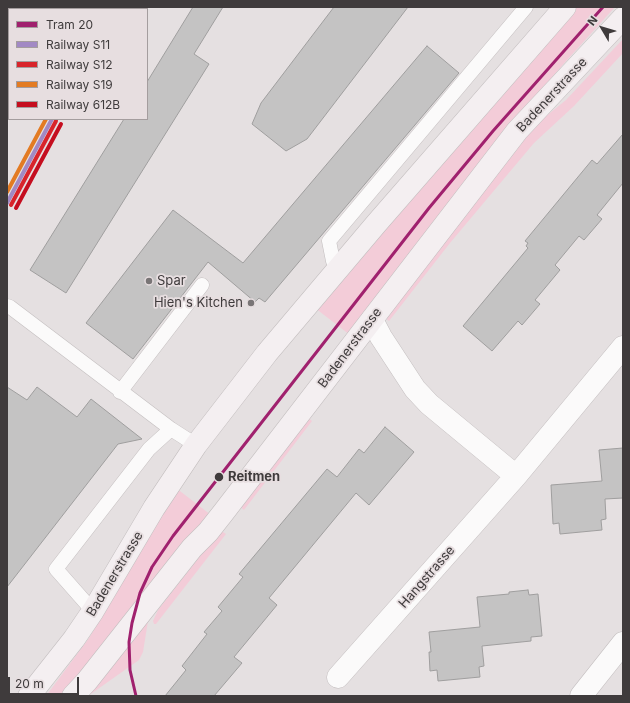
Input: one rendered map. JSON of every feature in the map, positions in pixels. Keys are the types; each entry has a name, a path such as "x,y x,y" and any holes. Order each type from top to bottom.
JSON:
{"main road":[{"name":"Badenerstrasse","path":"29,696 74,639 93,611 154,508 196,445 267,353 565,7"},
{"name":"Badenerstrasse","path":"79,690 192,548 208,532 223,513 518,131 623,18"}],"street":[{"path":"372,320 381,337 415,389 429,404 516,476"},
{"name":"Hangstrasse","path":"338,677 516,476 623,347"},
{"path":"581,696 623,643"}],"lane":[{"path":"337,270 333,261 330,241 526,7"},
{"path":"120,392 202,285"},
{"path":"7,306 120,392 196,445"},
{"path":"93,611 56,569 149,449 171,429"}],"shaded area":[{"path":"575,7 615,7 529,104 350,335 315,308"},
{"path":"623,39 623,53 574,106 534,143 450,243 389,321 384,317 521,141 545,117 566,100"},
{"path":"307,417 312,421 244,510 239,506"},
{"path":"176,488 211,515 65,696 46,696 89,638"},
{"path":"220,530 226,534 156,624 154,624 153,621 158,610"},
{"path":"148,621 143,652 139,660 88,696 83,696"}],"building":[{"path":"193,7 223,7 194,54 209,64 66,293 30,270 123,120 148,120 148,80"},
{"path":"334,7 408,7 307,139 286,151 252,124 261,103"},
{"path":"427,46 459,73 265,302 259,298 255,302 208,262 133,359 86,323 173,210 243,263"},
{"path":"623,134 623,183 597,215 602,219 584,240 579,236 555,265 560,270 535,300 540,304 522,325 518,321 492,351 463,326 528,248 526,246 528,243 525,241 592,160 597,164"},
{"path":"7,387 27,400 37,387 77,417 91,399 142,439 118,444 7,587"},
{"path":"385,427 414,452 369,505 356,493 269,598 277,605 234,657 242,663 214,696 165,696 186,670 182,666 207,634 204,632 222,611 218,607 243,577 239,574 327,469 337,477 359,449 364,453"},
{"path":"623,448 623,498 605,499 606,519 601,520 602,530 560,534 559,523 553,524 551,485 602,481 599,450"},
{"path":"528,590 529,595 538,594 542,636 531,637 531,641 482,646 484,666 479,667 480,677 438,681 437,670 430,671 429,652 431,652 429,632 480,627 477,597 509,594 509,592"}],"tram line":[{"name":"20","path":"136,696 130,670 129,642 132,623 140,593 152,567 173,536 429,208 493,131 603,7"}],"rail line":[{"name":"S19","path":"7,192 45,120"},
{"name":"S11","path":"7,203 51,120"},
{"name":"S12","path":"11,205 56,121"},
{"name":"612B","path":"16,208 61,124"}],"place":[{"name":"Spar","path":"149,281"},
{"name":"Hien's Kitchen","path":"251,303"},
{"name":"Reitmen","path":"219,477"}]}
